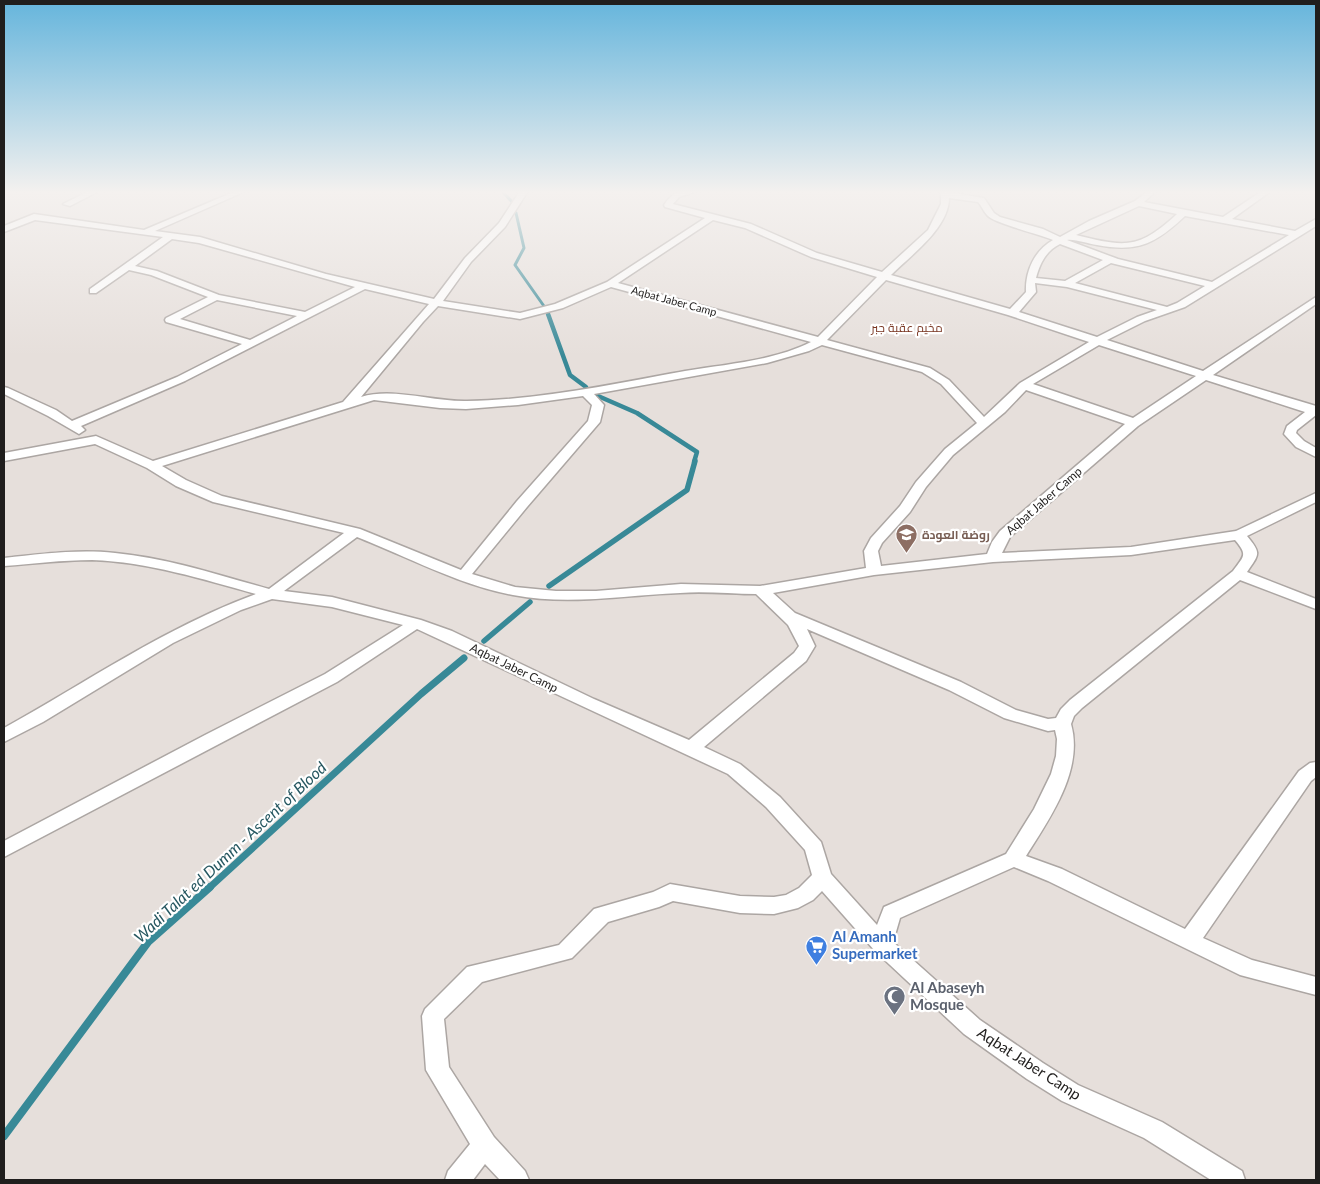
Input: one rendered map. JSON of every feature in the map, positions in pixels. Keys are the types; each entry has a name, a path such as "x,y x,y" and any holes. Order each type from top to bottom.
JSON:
{"street":[{"path":"93,291 156,246"},
{"path":"227,246 364,286 436,302 520,316 559,306 610,284 667,246"},
{"path":"347,404 368,383 436,302 468,260 481,246"},
{"path":"794,246 814,255 1012,313 1315,410"},
{"path":"152,465 347,404 381,397 394,397 432,404 484,404 586,392 767,360 805,349 819,342 916,246"},
{"path":"1012,313 1031,292 1030,280 1039,258 1048,246"},
{"path":"1075,246 1110,260 1213,285"},
{"path":"874,571 871,551 876,541 905,509 921,485 949,452 984,424 1024,385 1098,341 1141,319 1195,298 1276,246"},
{"path":"1067,284 1080,275 1110,260"},
{"path":"127,267 154,273 216,297 306,315"},
{"path":"1030,280 1067,284 1168,310"},
{"name":"Aqbat Jaber Camp","path":"610,284 934,374 963,400 984,424"},
{"path":"72,425 181,379 364,286"},
{"path":"216,297 170,320 253,344"},
{"name":"Aqbat Jaber Camp","path":"993,558 999,542 1005,534 1134,423 1206,376 1264,334 1304,314 1316,300"},
{"path":"368,383 374,394 381,397"},
{"path":"1024,385 1134,423"},
{"path":"4,390 72,425 96,440 152,465 181,483 218,499 355,532 463,576 507,589 556,596 577,597 682,588 760,590 813,583 874,571 993,558 1131,551 1239,535 1316,497"},
{"path":"463,576 522,504 594,422 598,405 586,392"},
{"path":"1315,410 1291,429 1290,434 1300,444 1316,453"},
{"path":"4,457 96,440"},
{"path":"4,736 161,643 249,601 271,594 355,532"},
{"path":"1062,724 1067,713 1076,704 1238,574 1251,556 1250,550 1239,535"},
{"name":"Aqbat Jaber Camp","path":"4,562 66,557 116,558 176,568 271,594 332,602 416,623 446,635 588,703 734,768 773,802 814,847 822,877 882,945 972,1027 1035,1071 1070,1092 1154,1130 1233,1180"},
{"path":"1238,574 1316,604"},
{"path":"760,590 792,617 955,686 1010,714 1048,725 1062,724"},
{"path":"691,748 800,657 807,646 804,636 792,617"},
{"path":"4,850 210,739 331,678 416,623"},
{"path":"882,945 891,913 1013,859 1038,822 1062,768 1067,733 1062,724"},
{"path":"1189,941 1305,776 1316,768"},
{"path":"1013,859 1055,875 1248,968 1316,986"},
{"path":"516,1180 485,1145 438,1070 433,1016 475,974 565,952 601,915 659,899 670,892 744,905 767,905 794,900 807,893 822,877"},
{"path":"457,1180 485,1145"}],"waterway":[{"path":"524,246 515,265 546,309"},
{"path":"548,314 570,375 586,387"},
{"path":"598,396 637,413 697,452 694,462"},
{"path":"549,586 687,490 695,461"},
{"path":"484,641 530,602"},
{"name":"Wadi Talat ed Dumm - Ascent of Blood","path":"209,888 421,694 464,658"},
{"name":"Wadi Talat ed Dumm - Ascent of Blood","path":"4,1136 148,942 210,887"}],"place":[{"name":"روضة العودة","path":"906,554"},
{"name":"Al Amanh Supermarket","path":"816,965"},
{"name":"Al Abaseyh Mosque","path":"894,1016"}],"district":[{"name":"مخيم عقبة جبر","path":"907,328"}]}
